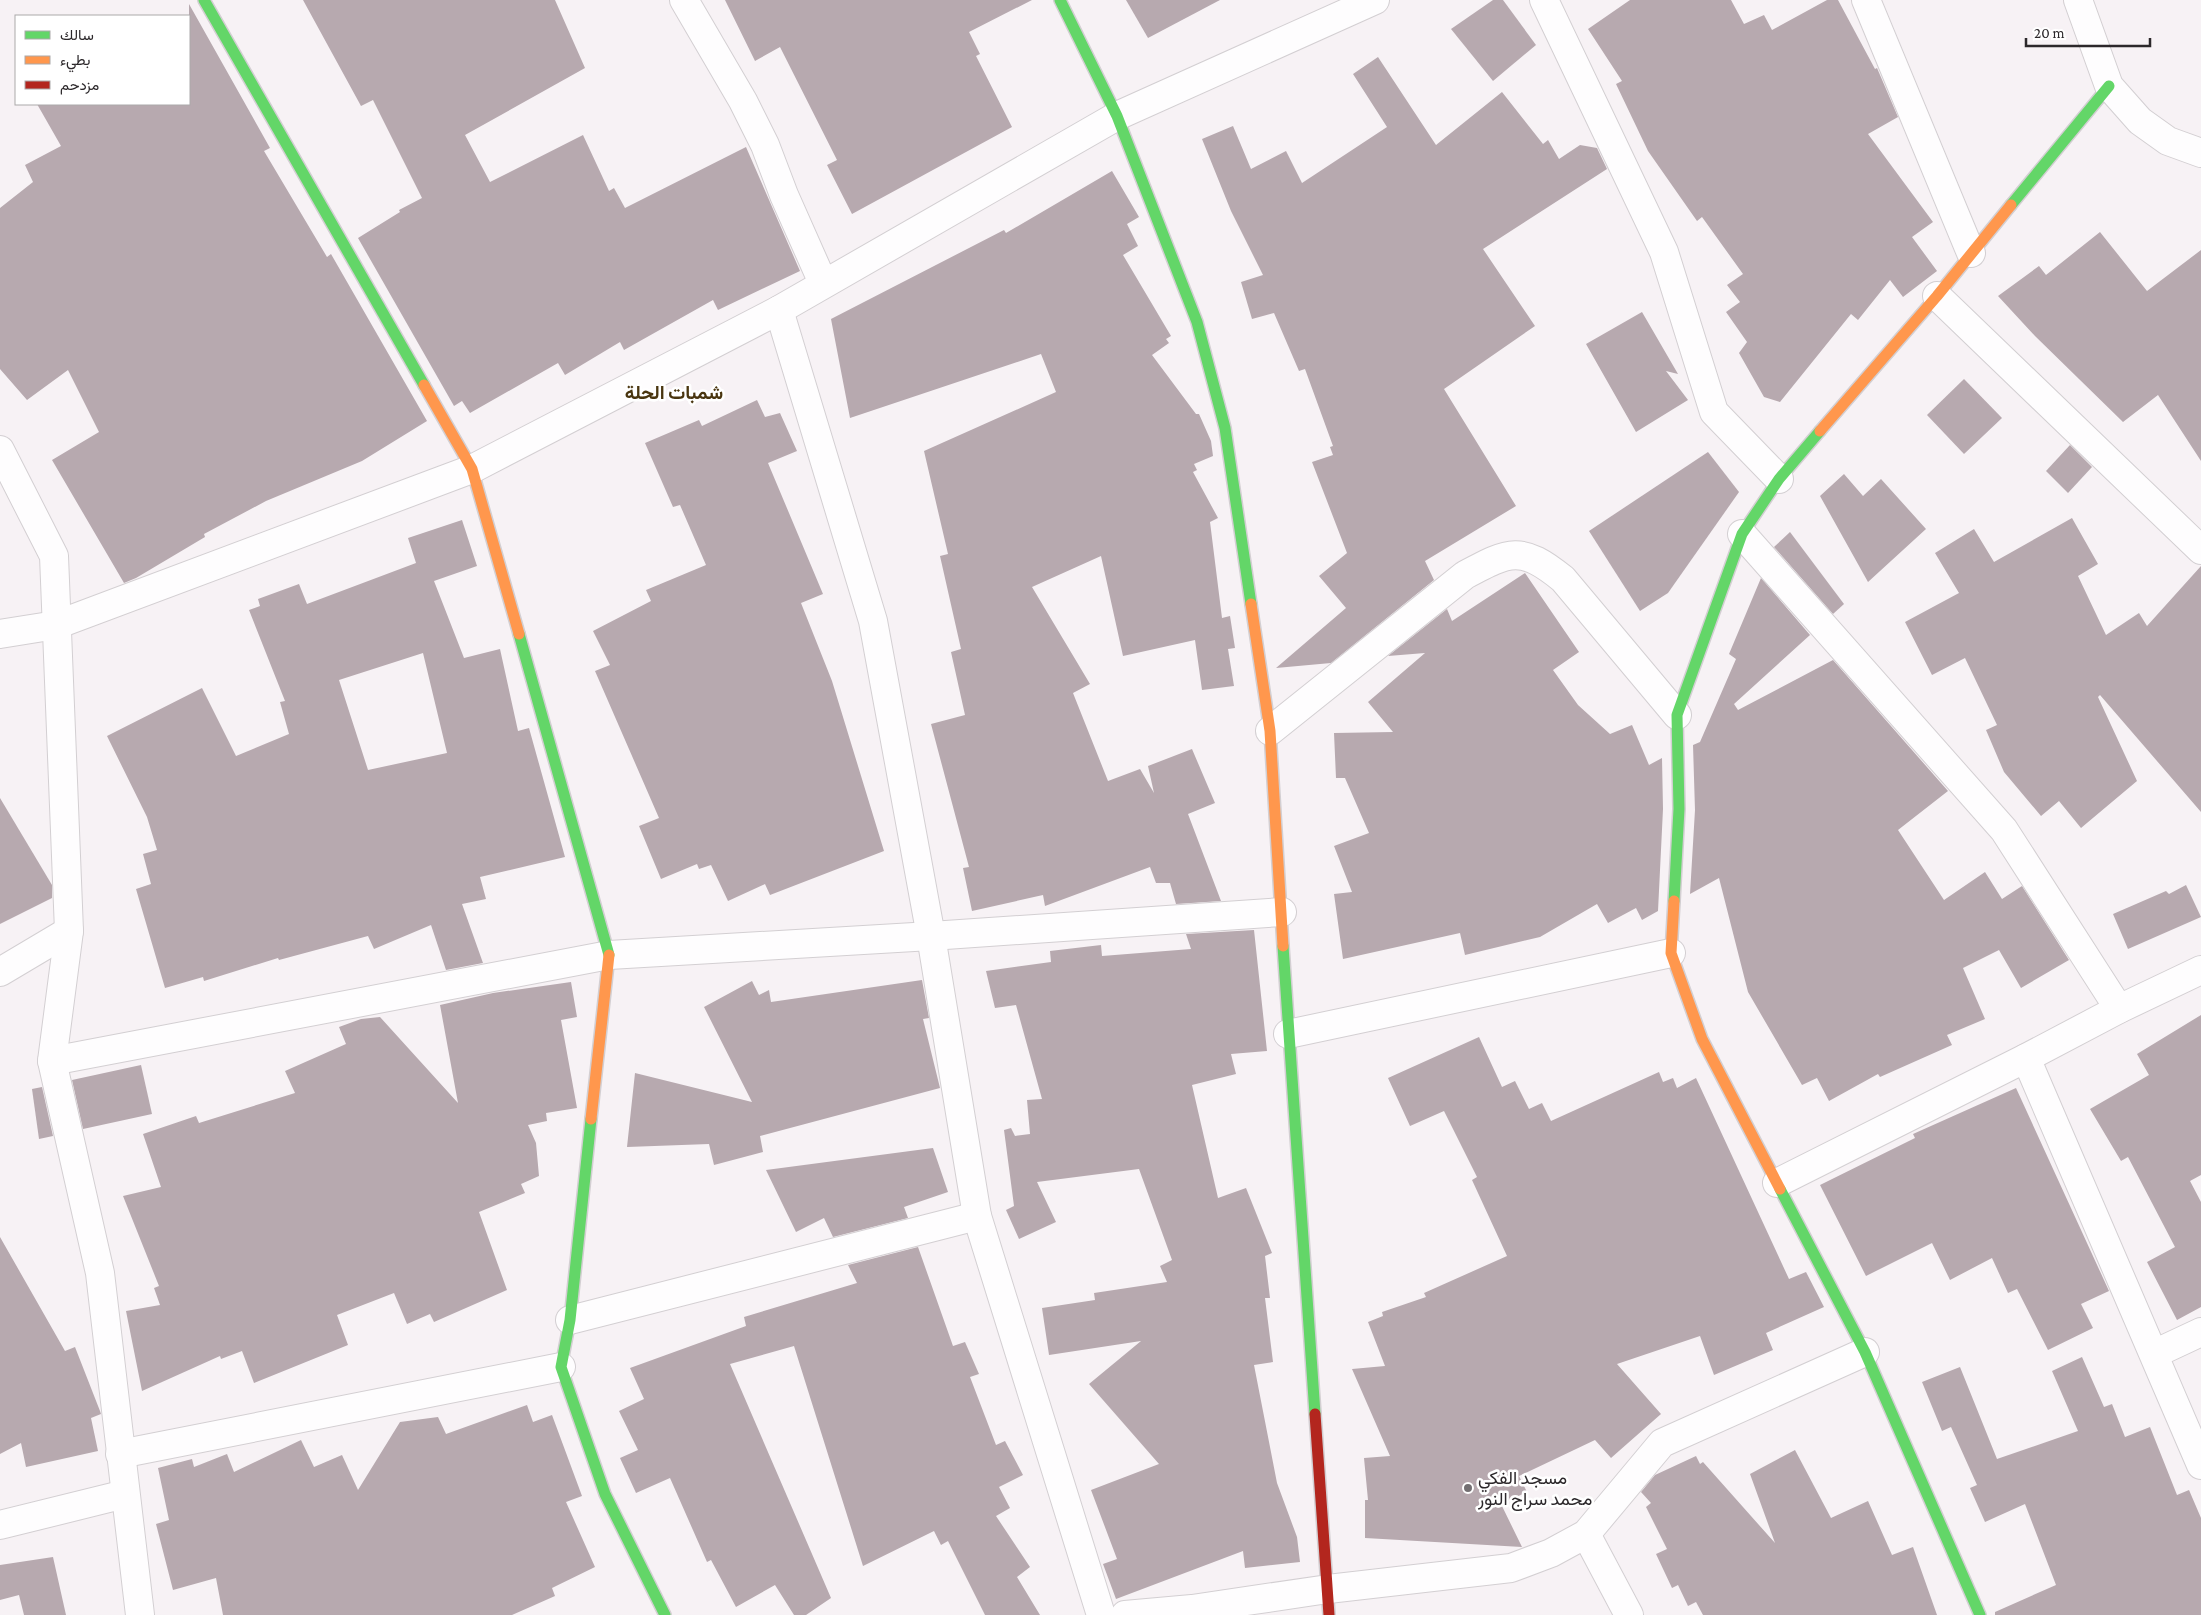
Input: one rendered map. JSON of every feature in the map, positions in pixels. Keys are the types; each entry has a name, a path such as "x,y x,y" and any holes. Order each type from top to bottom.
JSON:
{"street":[{"path":"204,0 472,469 609,955 570,1320 561,1367 605,1494 665,1615"},
{"path":"684,0 743,101 764,145 823,283"},
{"path":"1060,0 1117,116 1197,322 1225,428 1270,731 1288,1034 1328,1602"},
{"path":"0,634 56,624 472,469 778,310 1117,116 1375,0"},
{"path":"1544,0 1664,252 1714,412 1778,479"},
{"path":"1866,0 1971,254"},
{"path":"2078,0 2109,86 2140,121 2168,141 2201,153"},
{"path":"1980,1615 1865,1352 1702,1039 1671,953 1679,809 1677,715 1742,534 1778,479 1937,296 2109,86"},
{"path":"1937,296 2201,550"},
{"path":"778,310 873,621 931,936 977,1216 1102,1615"},
{"path":"0,450 54,556 69,931 52,1062 100,1274 140,1615"},
{"path":"1742,534 2004,830 2119,1009"},
{"path":"1270,731 1465,575 1496,559 1520,554 1544,564 1563,580 1677,715"},
{"path":"52,1062 609,955 931,936 1282,912"},
{"path":"0,972 69,931"},
{"path":"1288,1034 1671,953"},
{"path":"1777,1183 2026,1058 2119,1009 2201,970"},
{"path":"2026,1058 2201,1465"},
{"path":"570,1320 977,1216"},
{"path":"2154,1354 2201,1332"},
{"path":"1125,1615 1192,1609 1328,1602 1511,1568 1551,1553 1586,1534 1662,1443 1865,1352"},
{"path":"120,1454 561,1367"},
{"path":"0,1525 126,1494"},
{"path":"1586,1534 1629,1615"}],"building":[{"path":"303,0 555,0 585,68 465,135 490,182 583,135 609,191 614,188 625,208 746,147 800,271 718,310 713,300 624,350 620,342 565,375 558,363 470,413 462,401 454,406 358,238 400,212 399,210 422,198 373,100 361,106"},
{"path":"725,0 1032,0 969,32 980,54 976,56 1012,127 852,214 827,165 837,160 780,47 755,61"},
{"path":"1126,0 1220,0 1148,38"},
{"path":"1493,0 1503,0 1536,45 1493,81 1451,29"},
{"path":"1630,0 1731,0 1744,24 1764,15 1772,30 1827,0 1838,0 1875,69 1877,68 1898,117 1868,134 1933,222 1912,237 1937,271 1903,297 1890,280 1858,320 1851,314 1780,402 1764,397 1739,353 1747,342 1726,312 1740,302 1727,285 1743,274 1702,217 1697,221 1648,151 1616,84 1622,81 1588,29"},
{"path":"189,4 270,148 264,151 327,257 331,254 427,421 362,461 266,501 204,534 205,537 136,578 124,583 52,460 99,432 68,370 27,400 0,369 0,208 33,182 25,165 61,146 38,105 190,105"},
{"path":"1378,57 1436,145 1502,92 1543,144 1548,140 1559,159 1580,145 1597,148 1607,169 1483,249 1535,326 1444,389 1516,506 1425,561 1434,580 1331,663 1276,668 1346,608 1319,576 1347,553 1312,462 1333,455 1330,447 1333,446 1305,369 1299,371 1274,313 1252,319 1241,282 1263,275 1231,211 1202,139 1233,126 1251,169 1286,151 1302,183 1387,127 1353,74"},
{"path":"1112,171 1139,217 1127,224 1138,246 1123,255 1171,336 1166,339 1169,343 1152,355 1196,414 1199,414 1211,441 1213,456 1194,464 1197,470 1193,472 1218,518 1210,522 1222,618 1230,616 1235,648 1228,649 1234,686 1202,690 1195,640 1123,656 1101,556 1032,587 1090,684 1073,693 1108,781 1140,769 1154,793 1148,766 1192,749 1215,803 1188,814 1221,901 1176,904 1170,883 1156,883 1150,867 1045,906 1043,895 972,911 963,868 969,867 931,724 965,715 951,652 961,649 940,556 948,554 924,451 1056,392 1041,354 850,418 831,319 1004,230 1006,233"},
{"path":"2100,232 2147,291 2201,250 2201,461 2158,395 2123,422 2035,336 1998,296 2039,266 2046,275"},
{"path":"1642,312 1678,374 1666,371 1688,400 1636,432 1586,344"},
{"path":"1964,379 2002,418 1964,454 1927,415"},
{"path":"757,400 765,417 780,413 797,451 768,463 823,594 801,603 832,681 884,851 770,895 765,884 728,901 711,865 699,869 697,864 661,879 639,826 659,818 595,671 610,665 593,631 651,601 646,590 706,565 680,505 673,507 645,443 699,420 702,426"},
{"path":"2070,445 2092,467 2068,493 2046,471"},
{"path":"1708,452 1739,492 1668,593 1640,611 1589,531"},
{"path":"1844,474 1863,496 1881,479 1926,529 1868,582 1820,496"},
{"path":"2072,518 2098,564 2078,576 2106,635 2139,613 2147,626 2201,566 2201,812 2100,695 2098,697 2137,781 2081,828 2059,801 2041,816 2004,772 1986,730 1997,725 1965,658 1932,675 1905,622 1959,593 1935,553 1974,529 1994,562"},
{"path":"462,520 477,566 434,581 464,658 500,649 518,731 529,728 565,857 480,877 486,899 462,904 483,963 446,970 431,925 374,949 368,936 279,960 278,958 204,981 203,977 165,988 136,889 151,884 143,854 157,850 147,817 107,736 202,688 236,756 289,734 280,702 285,701 249,610 260,606 258,599 299,584 307,604 416,563 408,538","holes":["423,653 447,753 368,770 339,680"]},
{"path":"1790,532 1844,604 1833,614 1774,547"},
{"path":"1525,573 1579,652 1553,670 1578,705 1610,734 1632,725 1649,765 1662,758 1663,809 1658,911 1642,920 1636,908 1608,923 1597,904 1540,937 1465,955 1460,933 1343,959 1334,894 1352,892 1334,846 1369,833 1345,778 1336,778 1334,733 1393,732 1368,702 1425,653 1388,656 1447,609 1452,621"},
{"path":"1761,578 1810,635 1734,704 1738,710 1833,660 1948,791 1898,830 1944,900 1985,872 2002,899 2022,886 2069,960 2021,988 1999,950 1963,968 1985,1019 1947,1035 1952,1045 1880,1077 1878,1074 1829,1101 1817,1078 1802,1085 1748,992 1719,878 1690,894 1695,810 1693,745 1700,742 1736,659 1729,654"},
{"path":"0,798 52,885 52,898 0,924"},
{"path":"2186,885 2201,917 2128,949 2113,914 2166,891 2169,894"},
{"path":"1254,930 1267,1051 1231,1054 1236,1074 1192,1085 1218,1198 1246,1188 1272,1253 1265,1256 1270,1298 1265,1298 1273,1362 1254,1365 1277,1483 1297,1537 1300,1562 1245,1568 1243,1551 1116,1599 1103,1564 1117,1559 1091,1490 1159,1464 1089,1384 1141,1341 1049,1355 1042,1308 1095,1300 1094,1293 1167,1282 1160,1266 1172,1260 1139,1169 1037,1182 1056,1222 1019,1239 1006,1210 1014,1206 1004,1130 1011,1128 1015,1136 1030,1134 1027,1100 1042,1099 1016,1005 995,1008 986,971 1051,962 1050,951 1101,945 1102,956 1191,949 1186,934"},
{"path":"922,980 929,1018 923,1019 940,1088 760,1136 763,1152 714,1165 709,1144 627,1147 635,1073 752,1102 704,1007 752,981 759,995 769,990 771,1002"},
{"path":"571,982 577,1017 561,1020 577,1108 546,1113 547,1121 528,1125 536,1143 539,1176 521,1184 525,1193 479,1212 507,1290 434,1322 430,1314 407,1324 394,1293 337,1315 348,1345 254,1383 242,1351 221,1359 220,1356 142,1391 126,1311 160,1305 154,1288 159,1286 123,1196 161,1187 143,1134 196,1116 199,1123 295,1093 285,1071 346,1044 339,1027 361,1019 380,1017 458,1103 440,1005 493,993"},
{"path":"2201,1015 2201,1175 2190,1181 2201,1202 2201,1307 2177,1320 2147,1262 2175,1247 2128,1157 2121,1161 2090,1109 2149,1075 2137,1054"},
{"path":"1479,1037 1502,1087 1515,1081 1529,1109 1542,1103 1551,1121 1659,1072 1663,1082 1673,1078 1677,1088 1696,1078 1789,1279 1806,1272 1824,1307 1766,1333 1773,1350 1714,1375 1700,1336 1617,1364 1661,1414 1611,1458 1595,1440 1519,1476 1527,1492 1501,1504 1522,1547 1365,1538 1365,1500 1368,1500 1364,1458 1390,1456 1352,1369 1385,1366 1368,1322 1383,1316 1382,1312 1426,1297 1424,1293 1507,1256 1472,1180 1477,1177 1444,1111 1410,1126 1388,1078"},
{"path":"141,1065 152,1114 83,1129 72,1080"},
{"path":"42,1087 53,1136 39,1139 32,1089"},
{"path":"2016,1088 2109,1291 2081,1304 2093,1328 2048,1350 2017,1289 2008,1293 1992,1258 1950,1280 1932,1243 1866,1276 1820,1185 1915,1138 1913,1134"},
{"path":"933,1148 948,1192 904,1207 908,1218 833,1237 824,1218 796,1232 766,1170"},
{"path":"0,1237 65,1351 75,1347 101,1414 91,1418 98,1451 26,1467 21,1443 0,1454"},
{"path":"918,1247 953,1346 965,1342 979,1374 970,1377 996,1445 1005,1441 1023,1475 999,1487 1010,1508 996,1516 1030,1567 1017,1577 1040,1615 985,1615 948,1541 941,1545 934,1531 863,1566 794,1346 730,1364 831,1598 806,1615 794,1615 775,1585 736,1607 711,1560 707,1562 670,1478 636,1493 620,1458 638,1450 619,1411 644,1399 630,1368 746,1326 744,1317 857,1283 848,1265"},
{"path":"2082,1357 2104,1407 2112,1404 2125,1437 2150,1427 2177,1495 2189,1490 2201,1518 2201,1615 1995,1615 1995,1612 2056,1585 2025,1504 1985,1522 1970,1488 1977,1485 1951,1427 1942,1431 1922,1382 1960,1367 1997,1459 2078,1431 2052,1371"},
{"path":"527,1405 533,1422 552,1415 582,1496 566,1502 595,1567 552,1588 555,1596 512,1615 223,1615 216,1578 173,1590 156,1524 169,1520 158,1468 192,1459 194,1467 227,1454 234,1472 301,1440 314,1467 342,1455 358,1490 400,1422 438,1417 446,1434"},
{"path":"1795,1450 1831,1518 1868,1501 1892,1555 1913,1547 1937,1615 1703,1615 1696,1602 1688,1606 1678,1585 1672,1588 1656,1554 1667,1549 1646,1507 1651,1503 1641,1492 1655,1475 1696,1456 1700,1464 1703,1462 1775,1543 1750,1474"},
{"path":"53,1557 66,1615 24,1615 19,1595 0,1600 0,1565"}],"traffic: fast":[{"path":"204,0 424,385"},
{"path":"1060,0 1117,116 1197,322 1225,428 1251,604"},
{"path":"2011,205 2109,86"},
{"path":"1674,901 1679,809 1677,715 1742,534 1779,479 1820,431"},
{"path":"519,634 609,955"},
{"path":"1283,946 1315,1414"},
{"path":"591,1119 570,1320 561,1367 605,1494 665,1615"},
{"path":"1780,1189 1865,1352 1980,1615"}],"traffic: slow":[{"path":"1820,431 1937,296 2011,205"},
{"path":"424,385 472,469 519,634"},
{"path":"1251,604 1270,731 1283,946"},
{"path":"1674,901 1671,953 1702,1039 1780,1189"},
{"path":"591,1119 609,955"}],"traffic: jam":[{"path":"1315,1414 1329,1615"}],"place":[{"name":"مسجد الفكي محمد سراج النور","path":"1468,1488"}],"district":[{"name":"شمبات الحلة","path":"674,392"}]}
